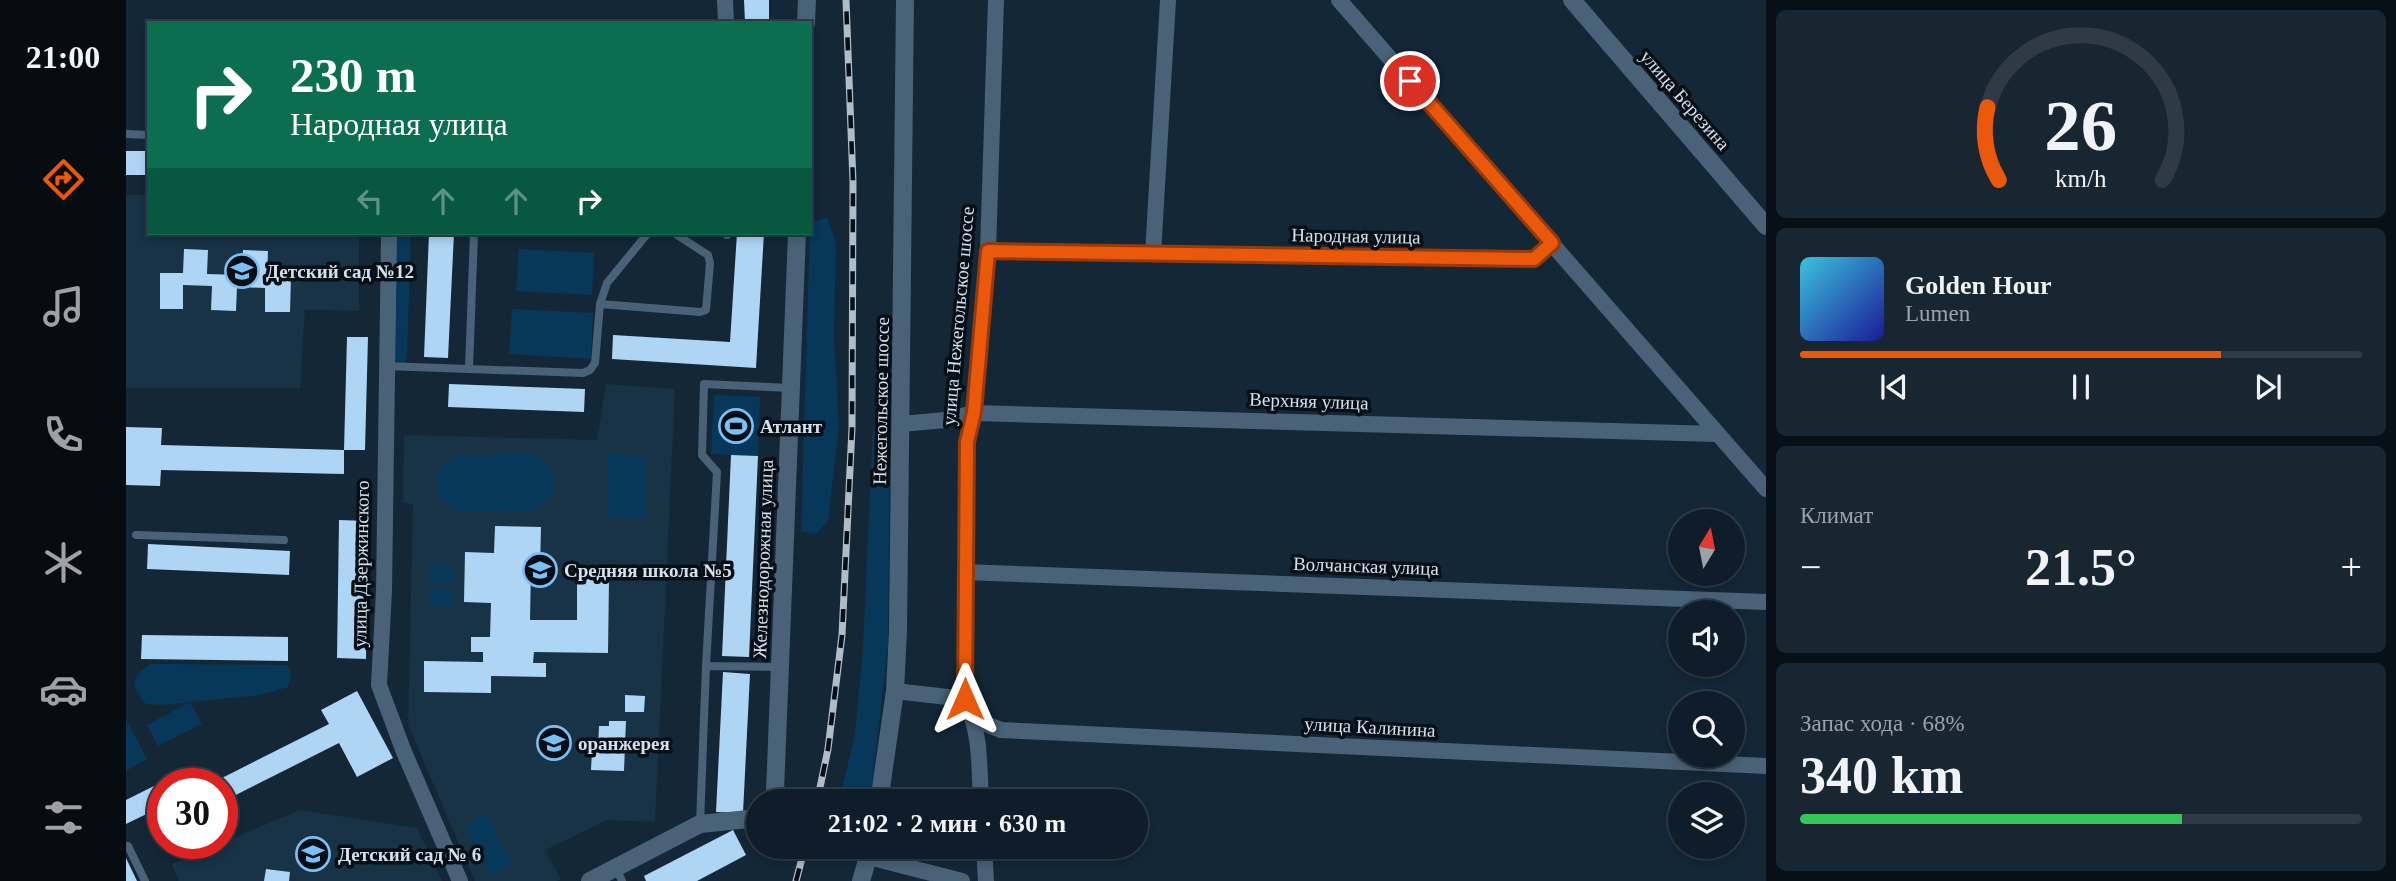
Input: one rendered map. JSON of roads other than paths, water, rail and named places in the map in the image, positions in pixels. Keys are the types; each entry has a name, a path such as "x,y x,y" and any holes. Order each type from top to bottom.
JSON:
{"street":[{"path":"725,0 726,21"},
{"path":"806,21 807,0"},
{"name":"Нежегольское шоссе","path":"881,789 895,691 901,424 905,0"},
{"name":"улица Нежегольское шоссе","path":"980,789 975,719 965,699 967,442 974,412 988,251 996,0"},
{"path":"1153,254 1168,0"},
{"path":"1339,0 1766,489"},
{"name":"улица Березина","path":"1572,0 1766,226"},
{"name":"улица Дзержинского","path":"389,235 384,591 379,685 404,752 460,881"},
{"name":"Железнодорожная улица","path":"775,789 797,235"},
{"name":"Народная улица","path":"988,251 1534,259 1552,243"},
{"name":"Верхняя улица","path":"901,424 945,420 974,412 1716,433"},
{"name":"Волчанская улица","path":"965,572 1766,602"},
{"path":"895,691 965,699"},
{"name":"улица Калинина","path":"975,719 1001,730 1766,766"},
{"path":"590,881 619,875 700,824 746,819"},
{"path":"861,881 868,859"},
{"path":"892,859 962,881"},
{"path":"985,859 986,881"}],"lane":[{"path":"126,134 147,135"},
{"path":"469,369 474,235"},
{"path":"386,366 583,373 590,370 595,363 600,304 607,283 646,235"},
{"path":"600,304 699,312 706,310 710,263 708,255 677,235"},
{"path":"700,824 717,472 702,455 704,384 791,388"},
{"path":"136,535 284,540"},
{"path":"706,666 780,667"},
{"path":"126,846 145,881"}],"railway":[{"path":"820,789 828,749 842,635 852,428 853,182 846,0"},
{"path":"796,881 802,859"}],"place":[{"name":"Детский сад №12","path":"242,271"},
{"name":"Атлант","path":"736,426"},
{"name":"Средняя школа №5","path":"540,570"},
{"name":"оранжерея","path":"554,743"},
{"name":"Детский сад № 6","path":"313,854"}]}
